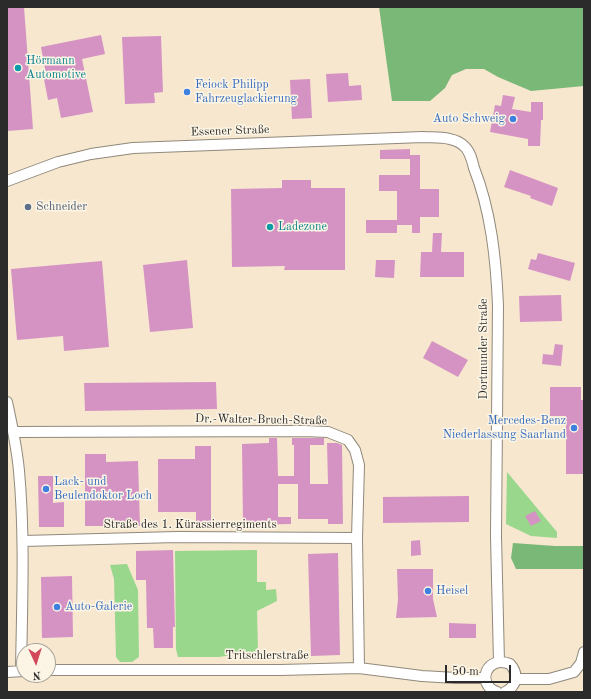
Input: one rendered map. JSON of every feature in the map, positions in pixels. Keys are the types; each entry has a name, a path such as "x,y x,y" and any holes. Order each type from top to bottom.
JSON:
{"street":[{"name":"Essener Straße","path":"7,181 58,162 91,154 133,148 390,138 448,138 458,141"},
{"name":"Dortmunder Straße","path":"458,141 465,146 469,153 486,206 494,249 497,277 496,536 499,662"},
{"path":"7,402 14,432 19,470 23,540 23,643"},
{"name":"Dr.-Walter-Bruch-Straße","path":"14,432 304,431 328,432 348,440 355,450 360,465 357,538 359,668"},
{"name":"Straße des 1. Kürassierregiments","path":"23,540 177,536 357,538"},
{"path":"516,679 549,679 574,672 581,663 584,652"},
{"path":"497,692 488,686 485,678 491,665 499,662 510,664 513,668 516,679 512,687 505,692"},
{"name":"Tritschlerstraße","path":"56,670 280,670 359,668 422,676 485,678"}],"green space":[{"path":"379,7 584,7 584,86 531,91 498,77 484,69 466,69 452,75 445,88 430,101 392,101"},
{"path":"507,472 557,532 557,538 531,536 506,524"},
{"path":"513,543 555,546 584,546 584,569 516,569 511,558"},
{"path":"257,550 257,582 266,582 266,590 276,589 277,601 257,611 258,651 219,657 178,657 176,649 175,551"},
{"path":"127,564 138,590 139,657 132,662 120,662 116,657 114,579 110,565"}],"building":[{"name":"Hörmann Automotive","path":"7,7 24,7 33,129 7,131"},
{"path":"101,35 105,54 82,59 93,112 61,118 57,98 48,100 43,74 46,74 41,47"},
{"path":"161,36 163,92 154,93 155,103 125,104 122,37"},
{"path":"348,73 349,86 361,85 362,100 328,102 326,74"},
{"path":"310,79 312,118 292,119 290,80"},
{"path":"503,95 515,97 512,109 531,112 531,102 543,102 543,120 541,120 540,146 528,146 528,139 490,132 495,105 501,106"},
{"path":"410,149 410,159 380,159 380,150"},
{"path":"410,155 420,155 420,189 439,189 439,217 420,217 420,233 412,233 412,225 397,225 397,191 379,191 379,175 410,175"},
{"path":"510,170 558,188 552,206 530,198 531,196 504,187"},
{"path":"282,180 311,180 311,188 345,188 345,270 284,270 285,266 232,267 231,189 282,188"},
{"path":"366,220 397,220 397,233 366,233"},
{"path":"433,233 442,233 441,252 464,252 464,277 420,277 421,252 432,252"},
{"path":"538,253 575,263 570,281 528,269 531,259 536,260"},
{"path":"187,260 193,328 150,332 143,265"},
{"path":"376,260 395,260 394,278 375,277"},
{"path":"102,261 109,347 64,351 63,336 17,340 11,269"},
{"path":"561,295 562,321 520,322 519,296"},
{"path":"432,341 468,360 458,377 423,358"},
{"path":"555,344 563,345 561,366 542,364 543,354 553,355"},
{"path":"216,382 217,409 85,411 84,383"},
{"path":"550,387 581,387 581,400 584,400 584,474 566,474 566,416 550,416"},
{"path":"269,438 277,438 278,476 294,476 294,445 292,445 292,438 324,438 324,445 310,445 310,484 328,484 327,443 337,443 342,445 343,524 328,524 328,519 298,519 298,484 278,484 278,517 291,517 291,524 243,525 242,444 269,443"},
{"path":"195,446 211,446 211,525 196,525 196,512 158,512 158,459 195,459"},
{"path":"85,454 106,454 106,462 138,461 140,526 85,526"},
{"name":"Lack- und Beulendoktor Loch","path":"38,476 53,476 53,503 64,502 64,527 39,527"},
{"path":"469,496 469,522 383,523 383,497"},
{"path":"535,511 541,521 531,526 525,516"},
{"path":"420,540 421,555 411,556 411,541"},
{"path":"173,550 175,627 173,627 173,648 154,648 153,628 147,628 146,580 136,580 136,551"},
{"path":"338,553 340,655 311,656 308,554"},
{"path":"397,569 433,569 433,599 437,617 396,618 398,600"},
{"name":"Auto-Galerie","path":"72,576 73,637 42,638 41,577"},
{"path":"449,623 476,624 476,638 449,638"}],"place":[{"name":"Hörmann Automotive","path":"18,68"},
{"name":"Feiock Philipp Fahrzeuglackierung","path":"187,92"},
{"name":"Auto Schweig","path":"513,119"},
{"name":"Schneider","path":"28,207"},
{"name":"Ladezone","path":"270,227"},
{"name":"Mercedes-Benz Niederlassung Saarland","path":"574,428"},
{"name":"Lack- und Beulendoktor Loch","path":"46,489"},
{"name":"Heisel","path":"428,591"},
{"name":"Auto-Galerie","path":"57,607"}]}
